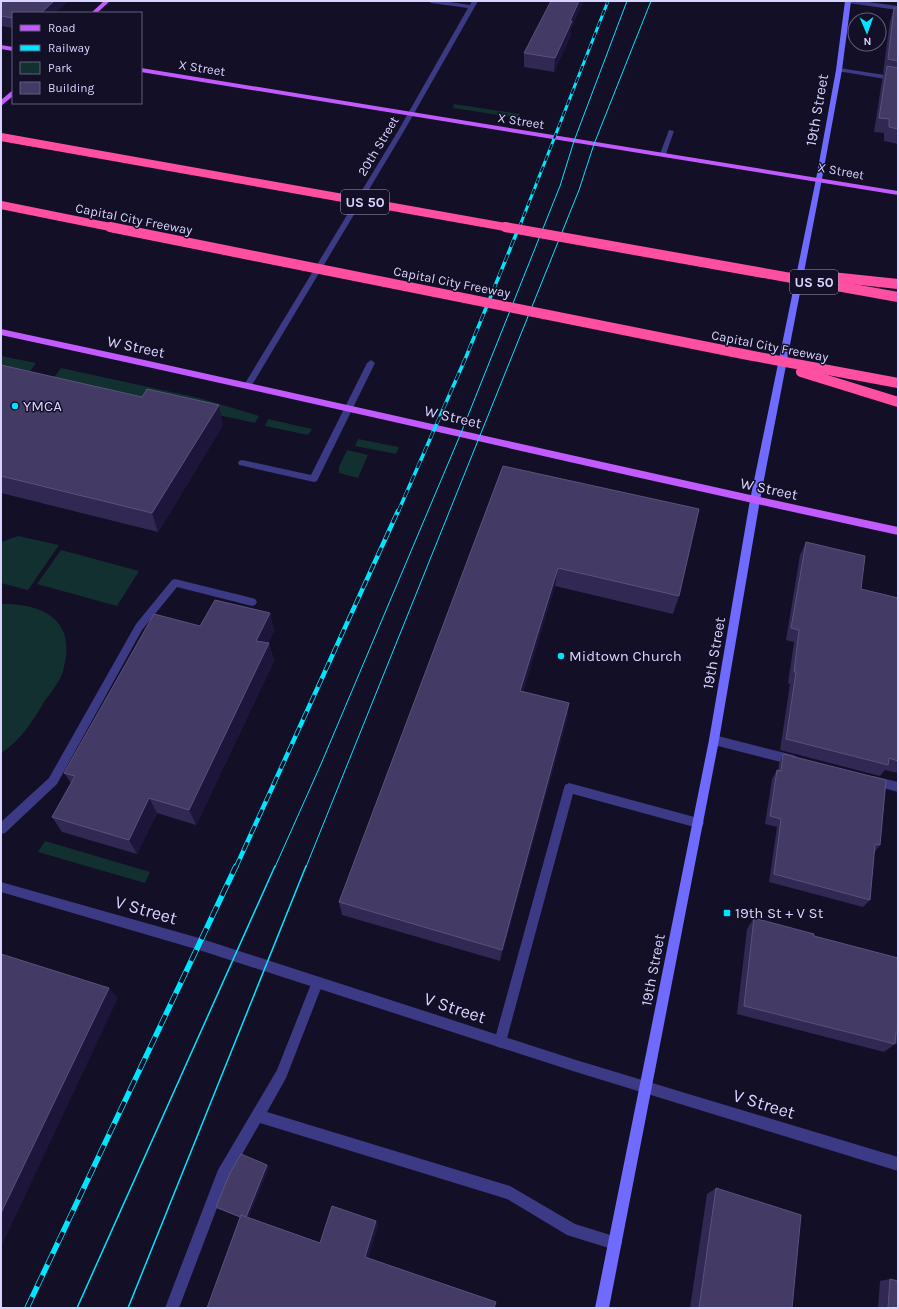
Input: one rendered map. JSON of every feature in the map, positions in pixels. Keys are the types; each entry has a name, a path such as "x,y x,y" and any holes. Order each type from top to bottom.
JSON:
{"highway":[{"name":"US 50","path":"1,137 898,297"},
{"name":"Capital City Freeway","path":"1,206 748,355 898,383"},
{"path":"729,266 898,284"},
{"path":"748,355 898,402"}],"main road":[{"path":"95,12 107,1"},
{"name":"19th Street","path":"602,1308 714,740 755,500 819,179 839,70 848,1"},
{"path":"1,47 12,49"},
{"name":"X Street","path":"142,70 898,193"},
{"path":"1,104 12,93"},
{"name":"W Street","path":"1,332 248,385 898,531"}],"street":[{"path":"431,1 473,4"},
{"path":"848,1 898,8"},
{"name":"20th Street","path":"248,385 411,115 473,4"},
{"path":"839,70 898,79"},
{"path":"663,154 671,131"},
{"path":"242,463 314,479 371,363"},
{"path":"1,829 53,781 139,627 175,583 252,602"},
{"path":"714,740 802,763"},
{"path":"861,778 898,787"},
{"path":"500,1042 569,788 698,823"},
{"name":"V Street","path":"1,887 199,944 500,1042 898,1164"},
{"path":"172,1308 223,1175 282,1074 317,983"},
{"path":"258,1116 510,1193 572,1230 614,1243"}],"green space":[{"path":"454,104 520,114 518,118 453,108"},
{"path":"1,356 36,363 29,373 1,367"},
{"path":"61,368 199,398 259,416 255,423 53,379"},
{"path":"268,419 312,429 308,435 265,426"},
{"path":"358,439 399,447 396,454 355,446"},
{"path":"347,450 368,455 358,478 339,473 339,467"},
{"path":"18,536 59,545 28,590 1,583 1,542"},
{"path":"61,550 139,571 117,606 37,584"},
{"path":"1,604 31,607 44,612 54,619 62,628 66,640 66,654 62,675 55,687 26,730 14,743 1,753"},
{"path":"45,841 150,872 145,883 38,852"}],"building":[{"path":"1,1 54,1 42,12 12,12 12,18 1,16"},
{"path":"551,1 579,1 570,21 572,21 555,58 524,53"},
{"path":"894,8 898,8 898,61 888,59"},
{"path":"887,66 898,68 898,129 889,127 889,119 879,118"},
{"path":"1,365 142,397 147,389 219,405 152,513 1,476"},
{"path":"503,466 699,509 679,596 558,568 520,691 569,703 502,950 339,902"},
{"path":"806,542 865,556 861,589 898,598 898,761 889,758 888,765 786,739 796,672 794,672 799,630 791,628"},
{"path":"215,600 270,613 256,641 269,643 189,810 149,798 129,840 52,817 75,776 64,773 154,614 200,626"},
{"path":"783,754 886,780 880,845 875,844 870,900 774,874 781,819 770,816 777,770 781,771"},
{"path":"754,918 814,934 814,936 898,958 898,1032 896,1032 895,1044 744,1006"},
{"path":"1,954 109,988 1,1213"},
{"path":"241,1154 267,1165 246,1217 241,1215 240,1217 216,1207 230,1173"},
{"path":"716,1188 801,1215 792,1308 699,1308"},
{"path":"332,1206 376,1221 365,1257 496,1302 494,1308 207,1308 241,1215 320,1243"},
{"path":"890,1279 898,1281 898,1308 888,1308"}],"tram line":[{"path":"275,867 321,764 461,433 560,186 574,141 627,1"},
{"path":"306,867 579,190 594,144 651,1"},
{"path":"77,1308 275,866"},
{"path":"128,1308 306,866"}],"railway":[{"path":"519,228 608,1"},
{"path":"398,512 466,357 519,227"},
{"path":"236,867 398,511"},
{"path":"27,1308 236,866"}],"place":[{"name":"YMCA","path":"15,406"},
{"name":"Midtown Church","path":"561,656"},
{"name":"19th St + V St","path":"727,913"}]}
